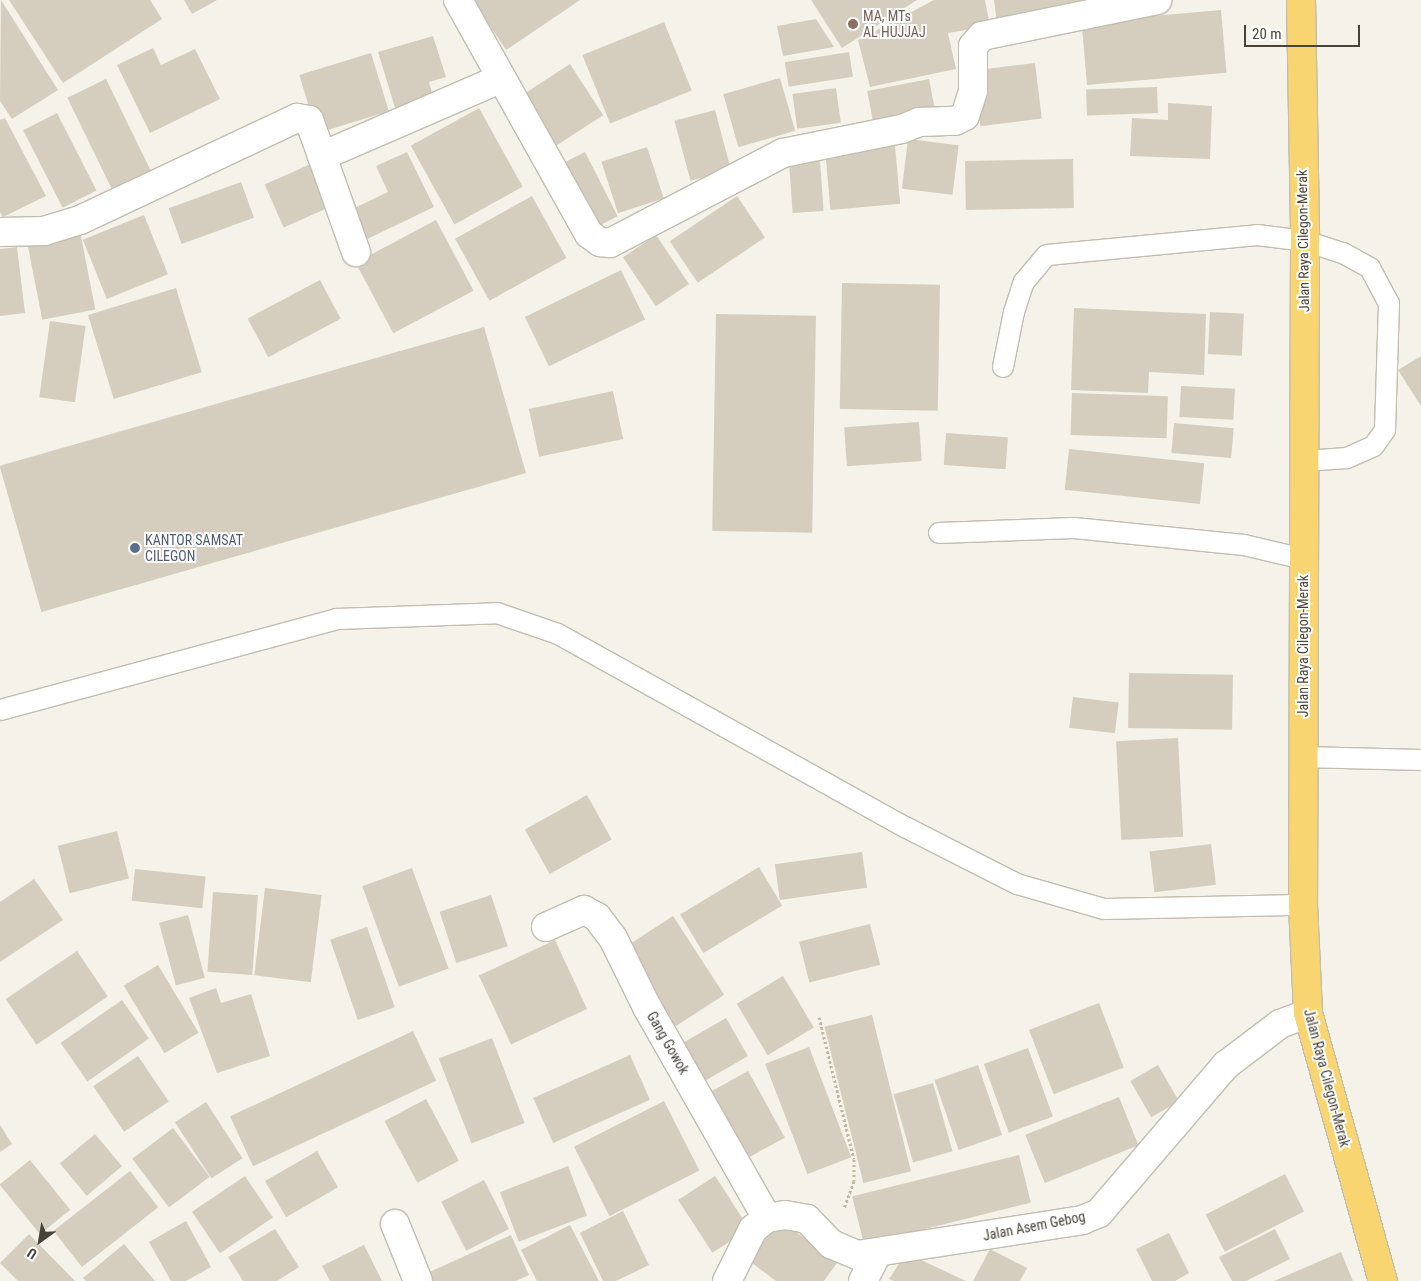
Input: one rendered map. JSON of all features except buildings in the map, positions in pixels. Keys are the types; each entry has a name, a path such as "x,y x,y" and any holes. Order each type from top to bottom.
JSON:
{"highway":[{"name":"Jalan Raya Cilegon-Merak","path":"1301,0 1305,241 1303,905 1308,1013 1383,1281"}],"street":[{"path":"458,0 500,79 589,234 600,242 610,243 783,152 902,129 919,122 960,119 971,105 973,46 982,36 1156,0"},
{"path":"322,156 500,79"},
{"path":"0,232 44,231 80,220 297,118 308,120 356,252"},
{"name":"Gang Gowok","path":"546,927 584,910 597,917 613,938 647,1007 767,1218"},
{"name":"Jalan Asem Gebog","path":"767,1218 785,1215 807,1220 831,1244 858,1255 1082,1220 1099,1213 1226,1065 1280,1024 1308,1013"},
{"path":"727,1281 753,1229 767,1218"},
{"path":"394,1224 418,1281"},
{"path":"863,1281 877,1253"}],"lane":[{"path":"1003,367 1014,312 1024,282 1047,255 1257,235 1305,241 1343,253 1370,268 1389,304 1390,362 1385,430 1374,446 1347,458 1304,461"},
{"path":"939,533 1074,528 1244,545 1303,559"},
{"path":"0,710 337,619 497,613 558,634 906,827 1016,884 1104,909 1303,905"},
{"path":"1303,757 1421,760"}],"path":[{"path":"819,1017 854,1159 854,1181 831,1244"}],"place":[{"name":"MA, MTs AL HUJJAJ","path":"853,24"},
{"name":"KANTOR SAMSAT CILEGON","path":"135,548"}]}
